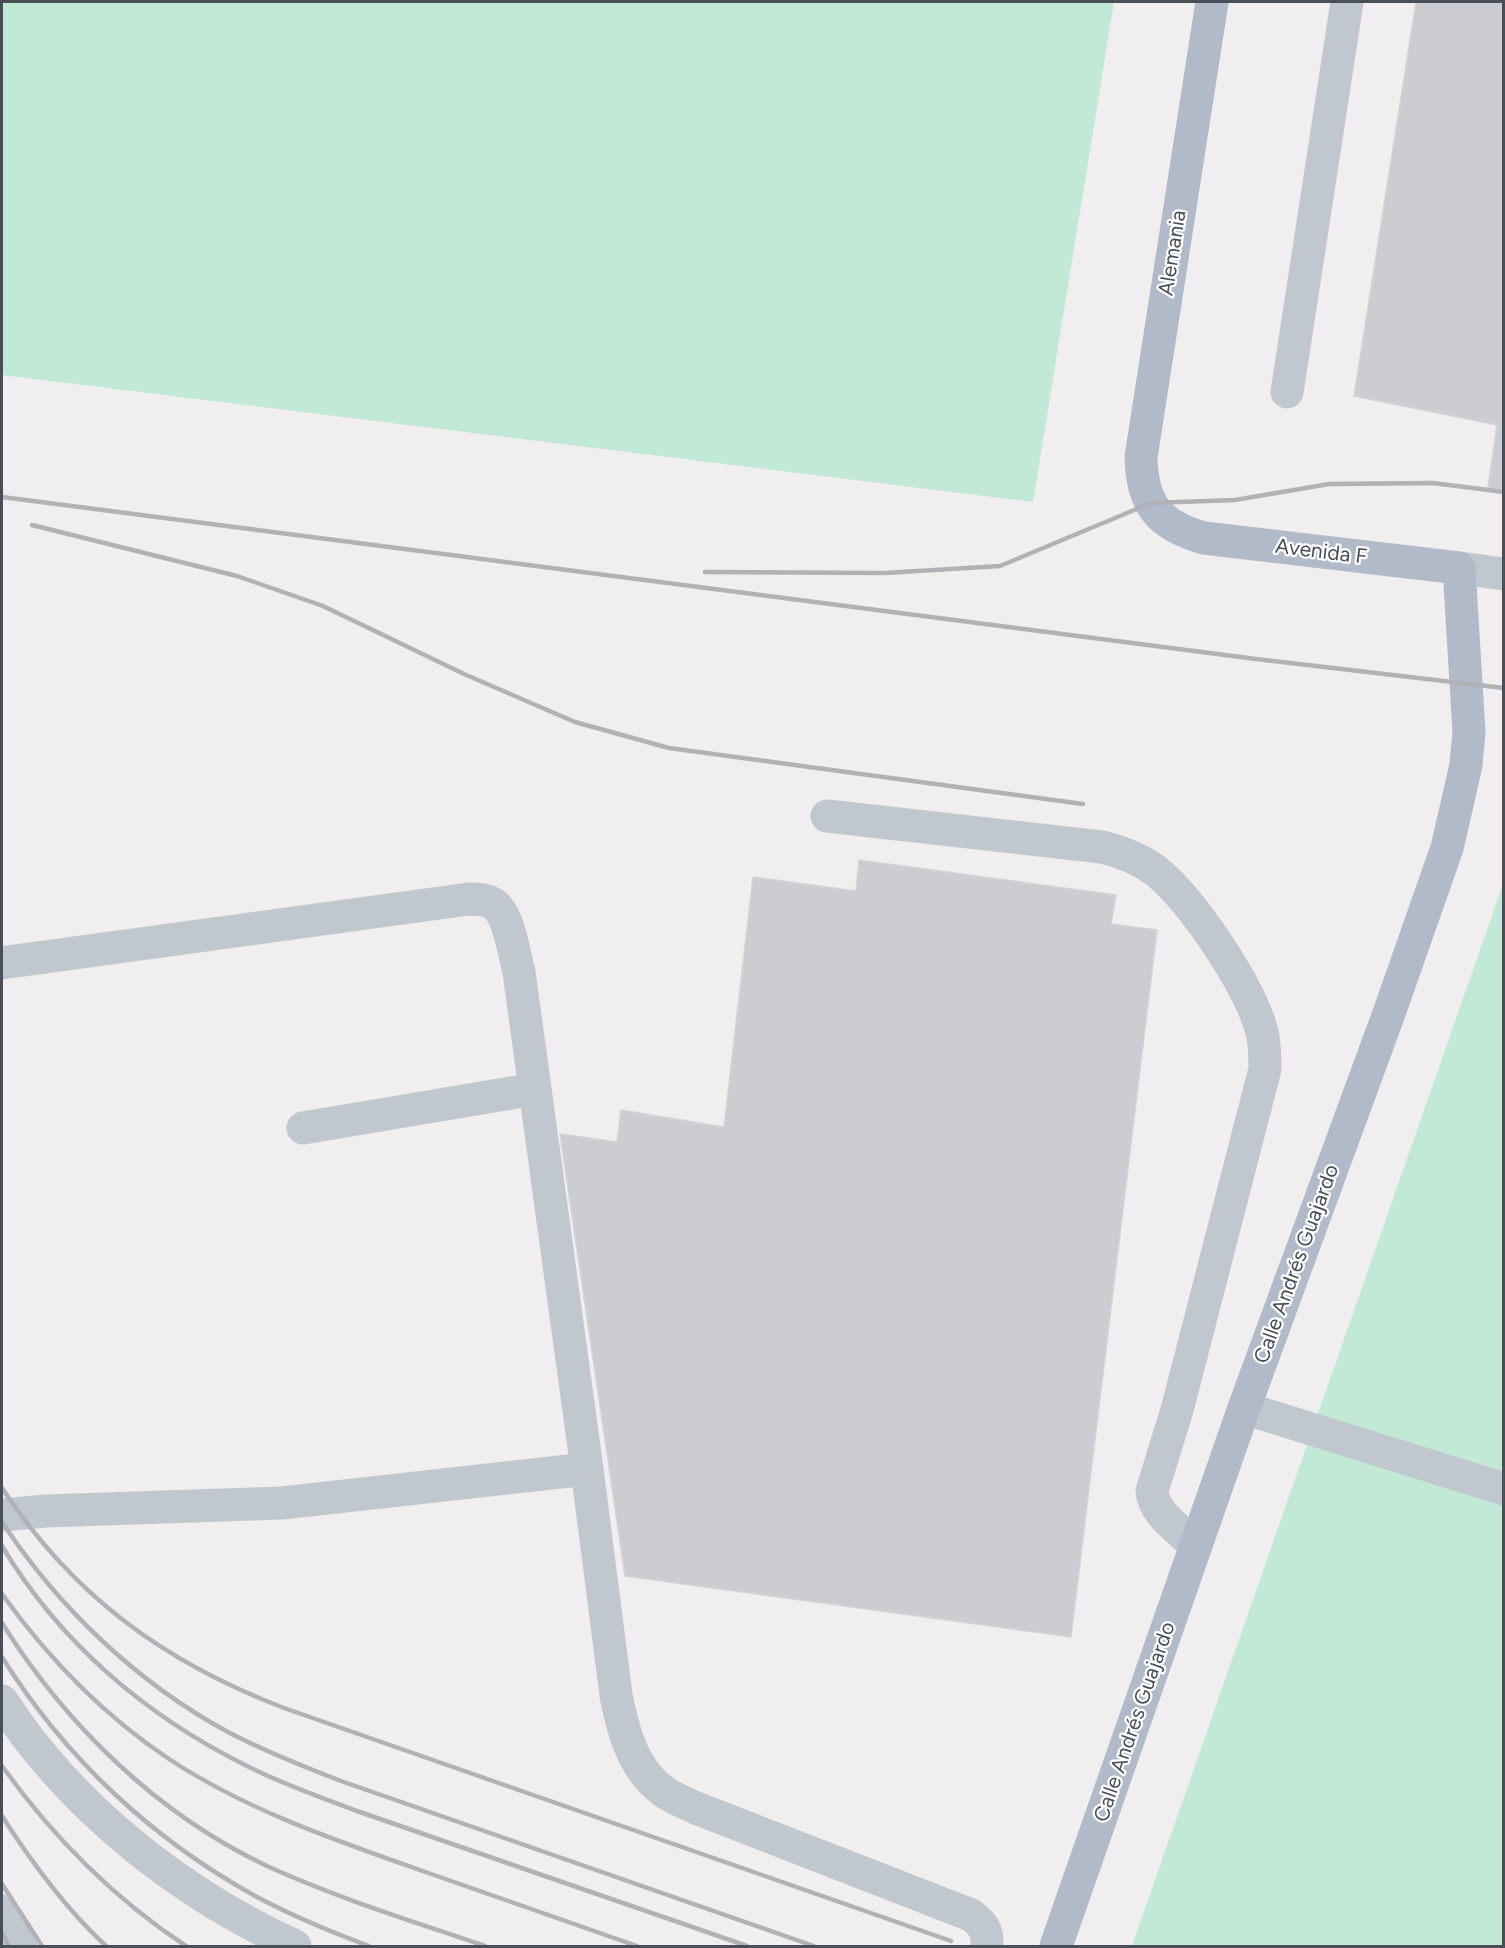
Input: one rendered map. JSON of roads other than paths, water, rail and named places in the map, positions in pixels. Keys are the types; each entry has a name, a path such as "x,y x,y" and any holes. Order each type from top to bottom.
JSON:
{"main road":[{"name":"Alemania","path":"1151,503 1141,473 1141,457 1212,2"},
{"name":"Avenida F","path":"1151,503 1159,516 1171,525 1204,538 1459,568"},
{"name":"Calle Andrés Guajardo","path":"1056,1947 1244,1408 1388,1016 1449,837 1466,765 1469,732 1459,568"}],"street":[{"path":"1287,392 1347,2"},
{"name":"Avenida F","path":"1459,568 1503,574"},
{"path":"827,816 1102,847 1139,860 1157,872 1179,894 1211,934 1249,1000 1263,1034 1265,1069 1177,1410 1152,1491 1152,1497 1162,1513 1196,1546"},
{"path":"2,963 469,899 490,901 496,906 504,915 519,972 622,1726 632,1753 647,1776 666,1793 696,1808 971,1915 986,1930 987,1947"},
{"path":"303,1128 535,1089"},
{"path":"1244,1408 1503,1489"},
{"path":"2,1515 46,1511 282,1503 587,1469"},
{"path":"2,1701 39,1754 69,1787 118,1833 172,1874 227,1911 295,1947"}],"railway":[{"path":"705,572 885,573 1000,566 1151,503 1235,500 1329,484 1433,483 1504,492"},
{"path":"2,497 1256,659 1504,688"},
{"path":"32,525 237,576 323,606 464,674 575,722 669,748 1083,804"},
{"path":"2,1488 30,1527 91,1593 161,1647 240,1690 284,1708 951,1941"},
{"path":"2,1522 48,1584 102,1640 162,1690 228,1732 269,1752 341,1781 814,1946"},
{"path":"2,1546 25,1581 51,1614 108,1674 174,1724 247,1766 274,1779 357,1811 747,1946"},
{"path":"2,1594 38,1641 99,1704 145,1742 198,1777 258,1808 319,1834 637,1946"},
{"path":"2,1623 27,1661 85,1731 117,1763 188,1820 227,1845 293,1878 375,1909 485,1946"},
{"path":"2,1657 54,1729 114,1794 147,1823 182,1850 257,1897 284,1911 369,1946"},
{"path":"2,1766 42,1817 86,1865 134,1908 186,1946"},
{"path":"2,1816 50,1884 106,1946"},
{"path":"2,1884 42,1946"},
{"path":"2,1933 9,1946"}]}
